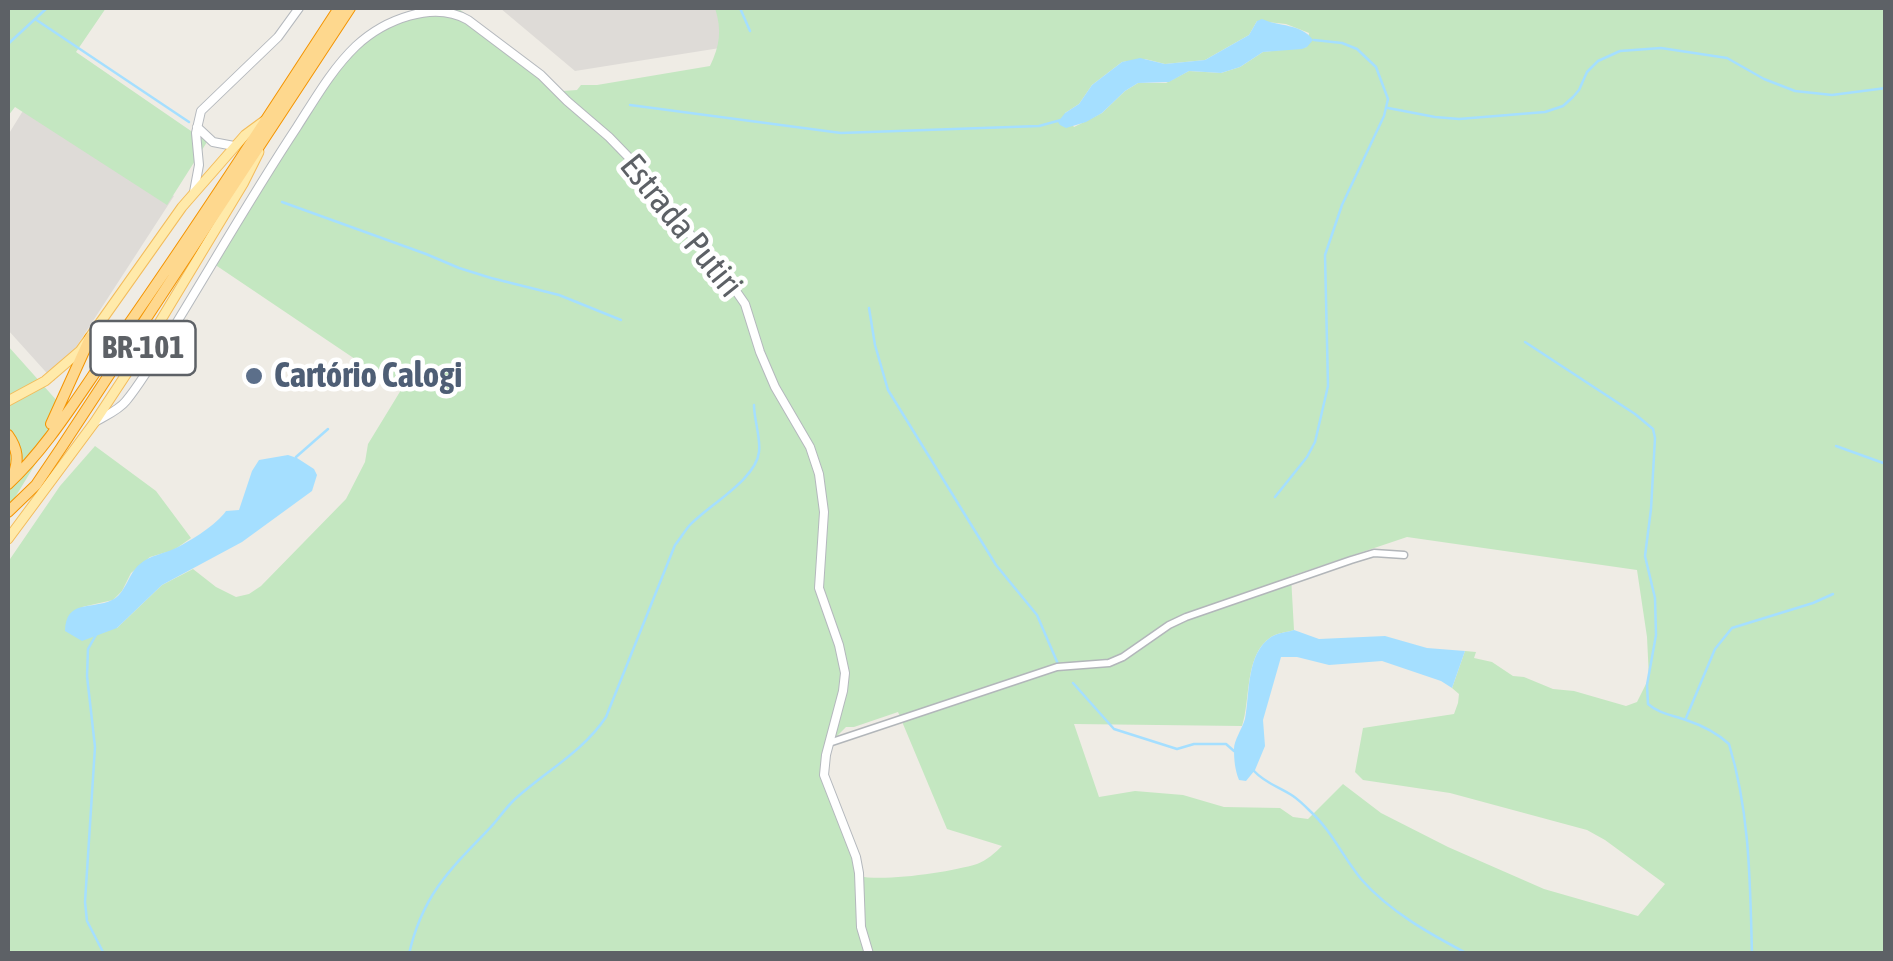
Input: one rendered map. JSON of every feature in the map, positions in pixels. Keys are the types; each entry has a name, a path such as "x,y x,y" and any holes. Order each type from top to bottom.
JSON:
{"highway":[{"name":"BR-101","path":"267,120 339,8"},
{"name":"BR-101","path":"261,145 350,8"},
{"path":"9,483 44,444 267,120"},
{"path":"8,512 43,476 261,145"},
{"path":"44,444 90,338"},
{"path":"8,436 18,460 9,483"}],"main road":[{"name":"BR-101","path":"8,401 59,370 90,338 194,192 234,146 267,120"},
{"name":"BR-101","path":"8,539 94,423 150,338 243,184 261,145"}],"street":[{"path":"194,192 201,111 278,37 299,8"},
{"name":"Estrada Putiri","path":"94,423 124,405 261,182 344,59 374,32 407,16 432,10 459,14 541,75 652,184 745,304 775,387 810,447 819,474 824,522 819,588 845,672 824,774 856,857 861,927 870,954"},
{"path":"197,127 213,142 234,146"},
{"path":"150,338 162,347"},
{"path":"829,743 1057,666 1109,663 1124,658 1186,617 1351,560 1374,553 1404,555"}],"shaded area":[{"path":"500,8 740,8 745,44 575,71"},
{"path":"29,101 174,196 54,381 8,330 8,135"}],"green space":[{"path":"8,8 106,8 76,52 207,142 167,205 15,107 8,116"},
{"path":"426,8 459,9 563,91 710,66 719,37 715,8 1885,8 1885,953 8,954 8,562 60,486 95,446 156,491 191,538 174,550 150,557 131,573 113,600 82,607 117,628 162,585 193,569 236,597 249,594 346,499 365,462 368,444 401,390 214,264 341,59 398,17","holes":["1257,21 1286,24 1309,33 1307,47 1263,52 1240,67 1221,73 1189,71 1166,83 1138,83 1102,113 1074,127 1065,113 1122,62 1145,59 1165,64 1205,60 1249,35","1407,537 1637,570 1649,678 1637,702 1626,706 1553,689 1513,676 1492,662 1474,658 1476,652 1465,651 1452,688 1459,694 1454,714 1363,728 1355,772 1363,780 1450,793 1587,830 1665,884 1638,916 1544,889 1448,847 1381,813 1343,784 1308,819 1293,817 1280,808 1224,807 1183,795 1135,791 1099,797 1074,724 1242,726 1256,655 1271,637 1294,630 1291,576","898,712 947,829 1002,846 980,863 951,870 900,877 858,876 823,771 833,740 846,727"]},
{"path":"8,346 67,412 8,509"}],"water":[{"path":"1262,19 1296,28 1313,40 1302,49 1263,52 1240,67 1221,73 1189,71 1169,82 1138,83 1086,122 1066,128 1058,122 1079,104 1092,85 1122,62 1140,58 1165,64 1205,60 1249,35"},
{"path":"288,455 314,469 317,475 312,491 242,542 162,585 117,628 82,641 65,631 70,614 117,597 144,561 189,541 226,511 239,510 259,460"},
{"path":"1294,630 1319,639 1385,636 1427,648 1465,651 1452,688 1382,661 1329,665 1281,657 1263,720 1265,746 1255,770 1246,781 1239,780 1234,746 1245,719 1257,653 1271,637"}],"waterway":[{"path":"8,44 47,8"},
{"path":"740,8 750,31"},
{"path":"35,19 189,122"},
{"path":"1275,497 1315,442 1328,386 1325,255 1388,99 1376,67 1357,49 1314,40"},
{"path":"1388,108 1459,119 1545,112 1563,106 1573,97 1598,61 1620,51 1661,48 1727,58 1795,91 1832,95 1886,88"},
{"path":"630,105 841,133 1039,126 1061,120"},
{"path":"282,202 459,268 559,295 621,320"},
{"path":"869,308 888,390 996,565 1037,615 1058,664"},
{"path":"1525,342 1653,429 1651,509 1645,556 1655,598 1656,635 1647,685 1648,704 1703,727 1729,744 1745,822 1752,954"},
{"path":"409,954 421,916 449,872 513,801 574,752 606,717 675,545 689,526 740,482 756,462 759,447 754,405"},
{"path":"296,457 328,429"},
{"path":"1836,446 1886,464"},
{"path":"1686,718 1715,649 1732,628 1833,594"},
{"path":"96,635 88,649 95,747 85,902 87,921 104,954"},
{"path":"1073,683 1114,729 1177,749 1194,744 1226,744 1234,751"},
{"path":"1254,771 1317,818 1361,879 1385,902 1468,954"}],"place":[{"name":"Cartório Calogi","path":"254,376"}]}
